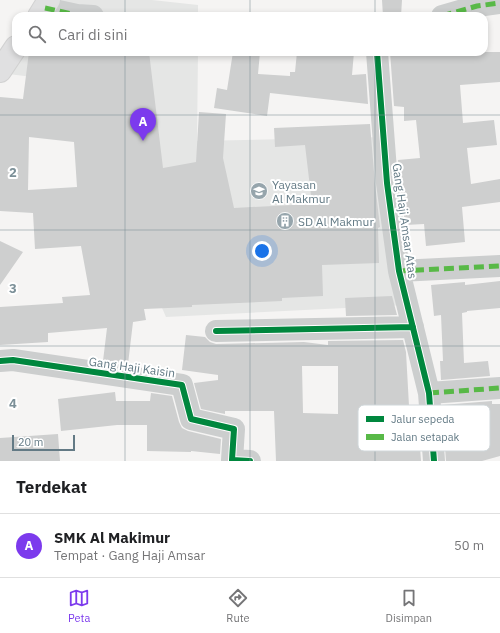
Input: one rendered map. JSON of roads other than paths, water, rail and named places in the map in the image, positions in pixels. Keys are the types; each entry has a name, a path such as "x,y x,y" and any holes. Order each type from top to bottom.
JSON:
{"main road":[{"path":"0,71 10,49"}],"street":[{"path":"453,12 477,3 500,3"},
{"path":"45,8 66,12"},
{"name":"Gang Haji Amsar Atas","path":"377,56 387,183 399,271 429,393 430,405"},
{"path":"399,271 500,266"},
{"path":"216,331 413,327"},
{"name":"Gang Haji Kaisin","path":"0,362 13,360 182,385 191,419 234,430 232,460 250,461"},
{"path":"429,393 500,388"},
{"name":"Gang Haji Amsar Atas","path":"433,451 434,461"}],"place":[{"name":"SMK Al Makimur","path":"143,141"},
{"name":"Yayasan Al Makmur","path":"259,191"},
{"name":"SD Al Makmur","path":"285,221"}]}
